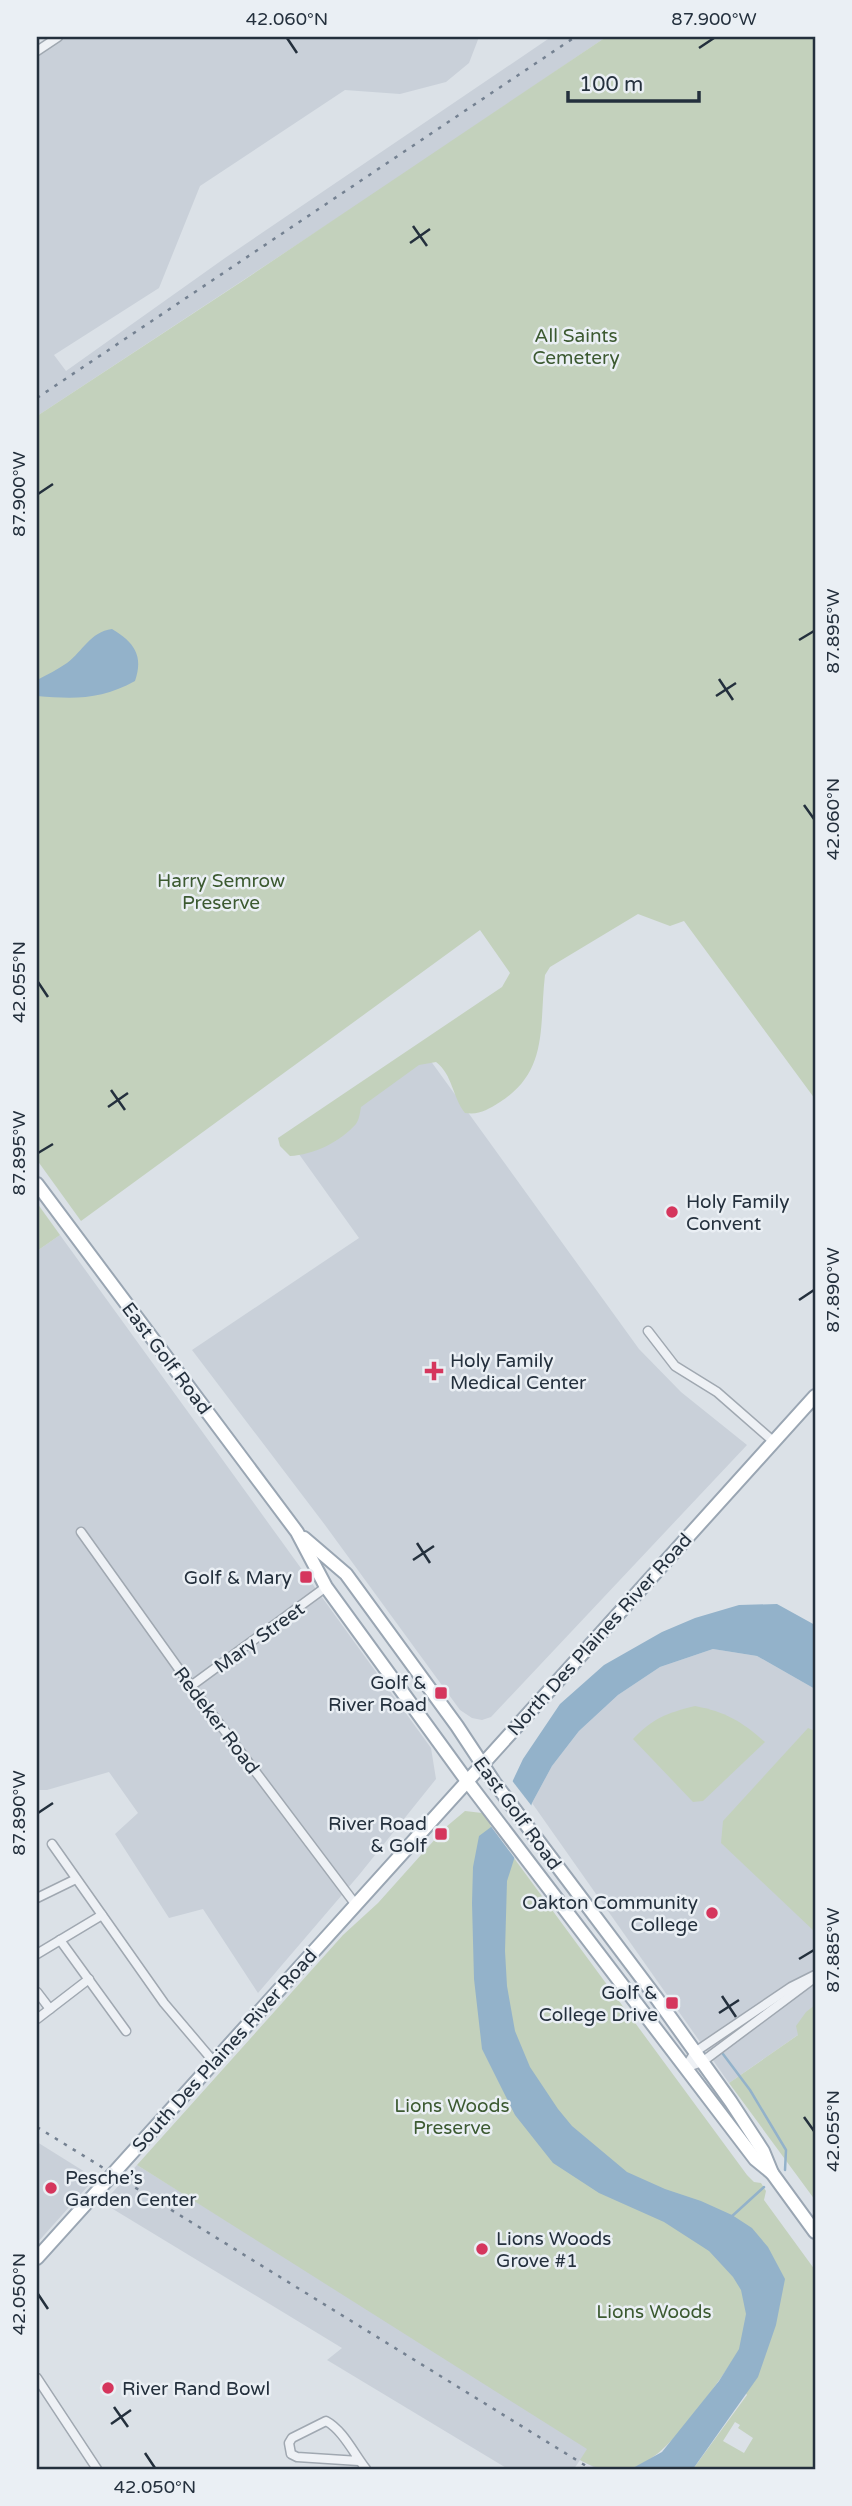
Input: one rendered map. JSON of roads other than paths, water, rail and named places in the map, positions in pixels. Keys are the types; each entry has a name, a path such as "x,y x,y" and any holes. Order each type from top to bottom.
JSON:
{"main road":[{"name":"East Golf Road","path":"37,1184 297,1532 326,1587 467,1781 755,2159 772,2174 815,2232"},
{"name":"North Des Plaines River Road","path":"356,1905 815,1396"},
{"name":"East Golf Road","path":"297,1532 346,1574 503,1794 698,2057 763,2151 772,2174"},
{"name":"South Des Plaines River Road","path":"37,2258 356,1905"}],"street":[{"path":"37,51 58,37"},
{"path":"648,1331 675,1366 717,1392 773,1441"},
{"name":"Redeker Road","path":"81,1532 191,1686 356,1905"},
{"name":"Mary Street","path":"191,1686 326,1587"},
{"path":"51,1844 164,2003 214,2062"},
{"path":"37,1898 76,1879"},
{"path":"37,1954 102,1915"},
{"path":"60,1940 126,2031"},
{"path":"685,2068 815,1976"},
{"path":"37,2019 89,1979"},
{"path":"37,1992 50,2009"},
{"path":"37,2378 97,2469"},
{"path":"359,2460 297,2457 291,2454 289,2443 292,2438 326,2421 333,2424 366,2469"}],"water":[{"path":"112,629 135,650 138,664 135,681 111,692 87,697 37,696 37,680 67,663 98,634"},
{"path":"777,1604 815,1625 815,1689 757,1656 713,1649 660,1667 618,1695 579,1731 552,1766 532,1803 507,1881 505,1951 507,1986 515,2031 530,2067 558,2109 572,2126 627,2172 701,2201 732,2215 752,2228 768,2247 785,2279 776,2325 758,2377 693,2469 631,2469 662,2452 719,2381 739,2349 746,2314 741,2290 709,2251 664,2222 599,2193 553,2163 515,2115 482,2049 474,1979 473,1867 479,1836 491,1827 523,1759 560,1704 604,1665 662,1632 695,1618 739,1605"}],"waterway":[{"path":"723,2054 750,2090 786,2150 785,2170"},
{"path":"730,2218 764,2187"}],"railway":[{"path":"37,398 575,37"},
{"path":"37,2127 591,2469"}],"place":[{"name":"Holy Family Convent","path":"672,1212"},
{"name":"Holy Family Medical Center","path":"434,1371"},
{"name":"Golf & Mary","path":"306,1577"},
{"name":"Golf & River Road","path":"441,1693"},
{"name":"River Road & Golf","path":"441,1834"},
{"name":"Oakton Community College","path":"712,1913"},
{"name":"Golf & College Drive","path":"672,2003"},
{"name":"Pesche’s Garden Center","path":"51,2188"},
{"name":"Lions Woods Grove #1","path":"482,2249"},
{"name":"River Rand Bowl","path":"108,2388"}],"park label":[{"name":"All Saints Cemetery","path":"576,346"},
{"name":"Harry Semrow Preserve","path":"221,891"},
{"name":"Lions Woods Preserve","path":"452,2116"},
{"name":"Lions Woods","path":"654,2311"}]}
